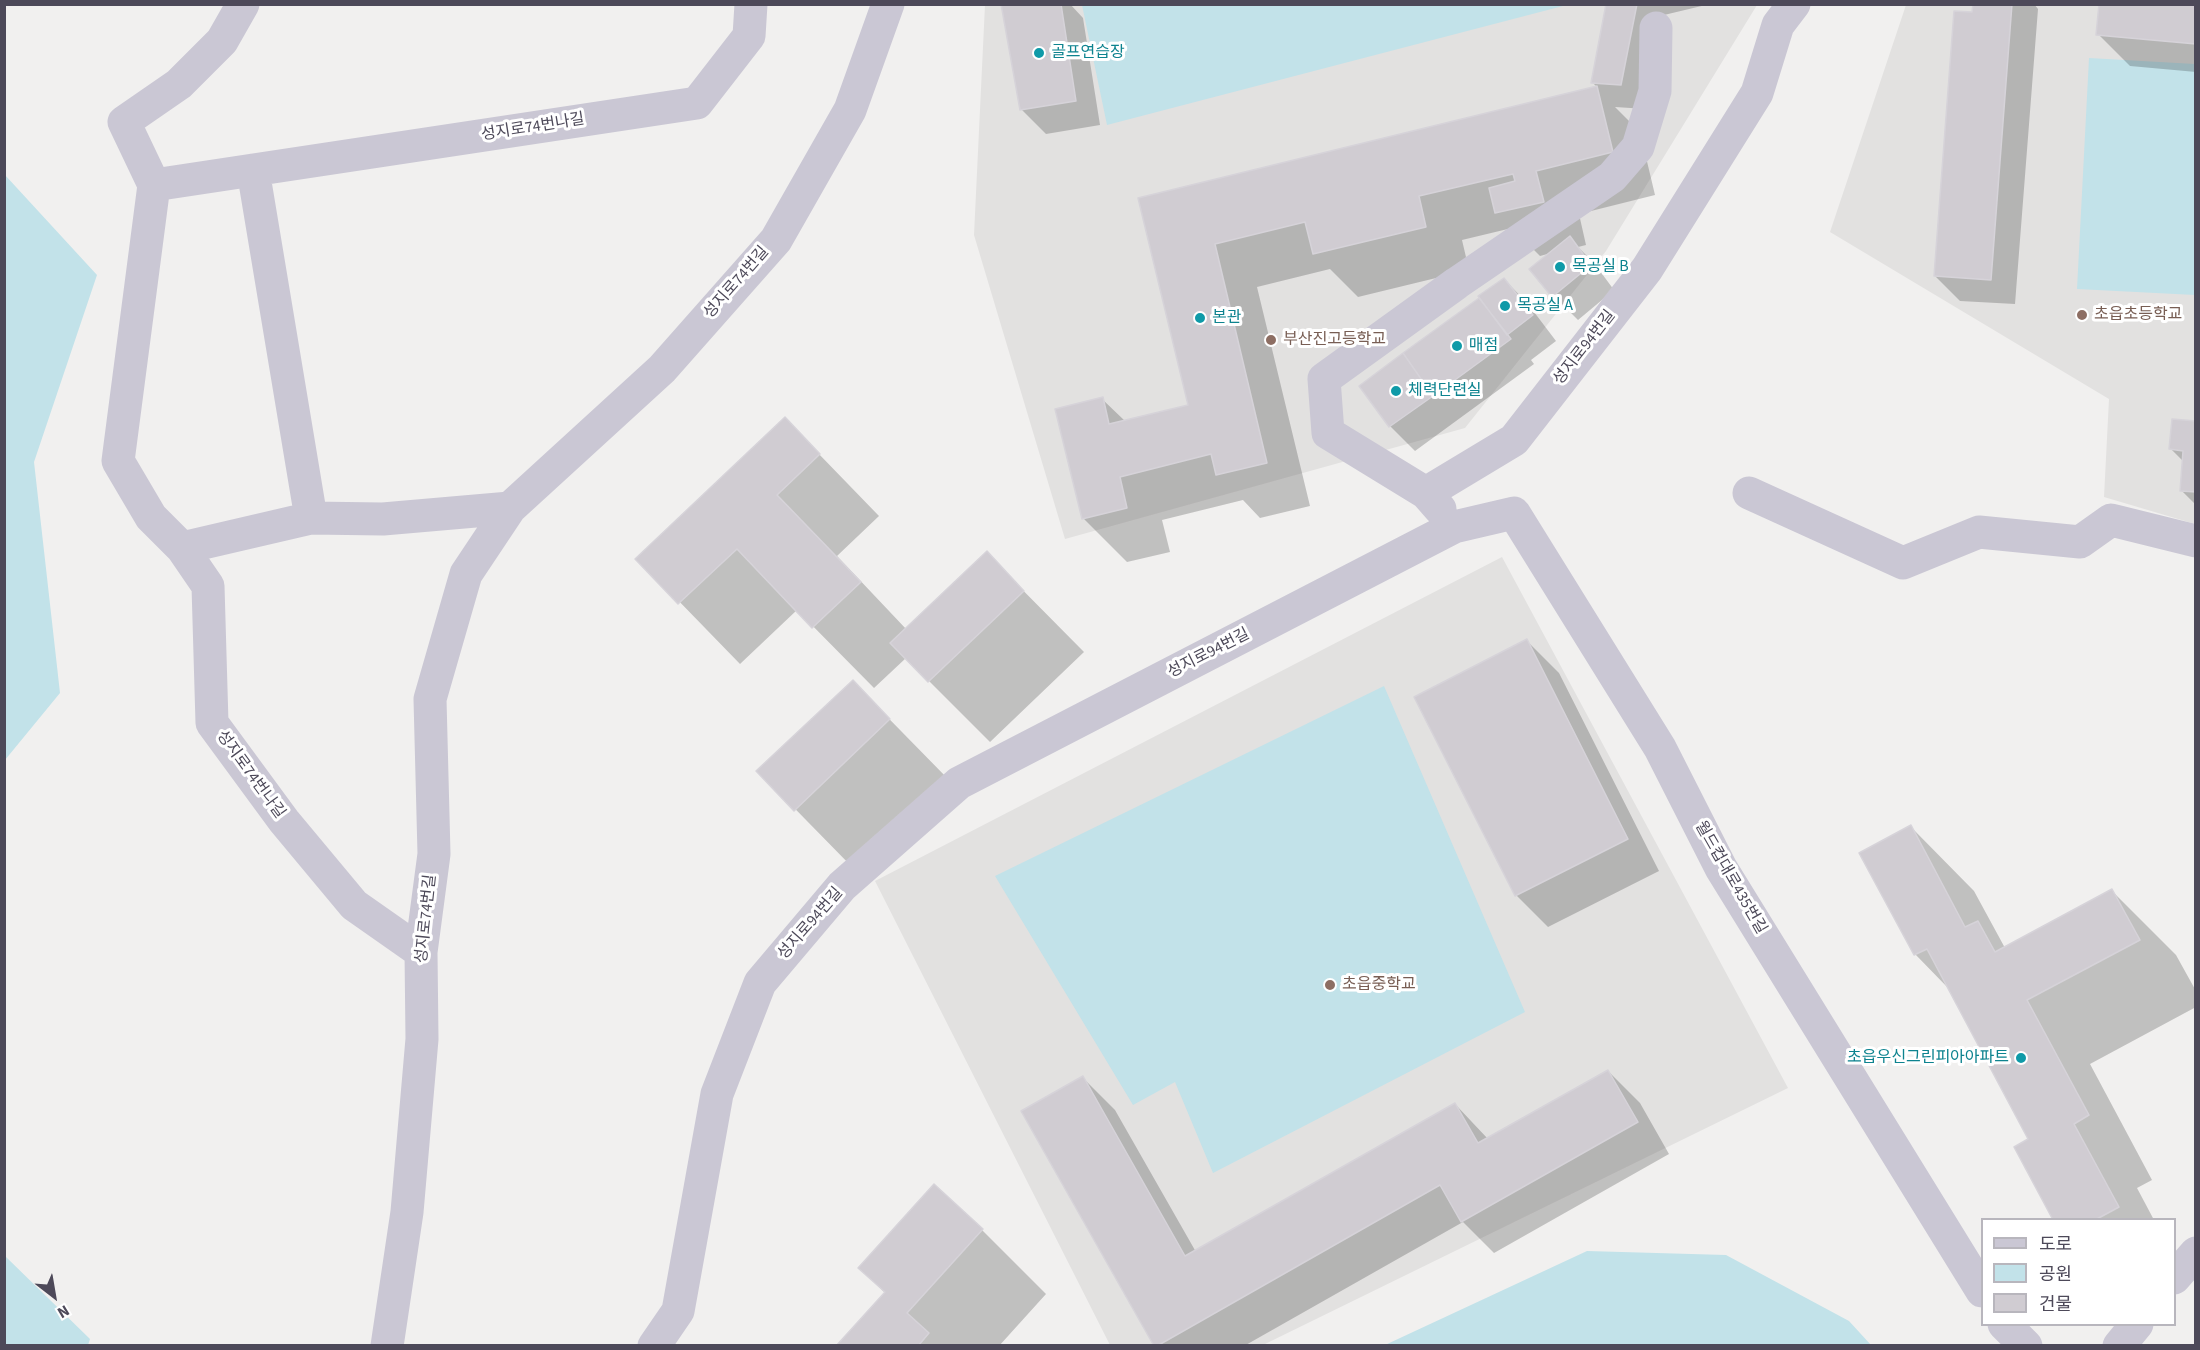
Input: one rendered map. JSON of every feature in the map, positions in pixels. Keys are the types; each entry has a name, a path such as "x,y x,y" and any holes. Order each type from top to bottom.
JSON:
{"street":[{"path":"154,185 124,122 179,84 222,41 243,4"},
{"name":"성지로74번나길","path":"421,952 354,905 284,821 212,723 208,586 182,548 151,517 118,461 154,185 697,103 749,36 751,4"},
{"name":"성지로74번길","path":"387,1346 408,1201 422,1039 421,952 434,854 430,699 466,574 510,508 662,369 776,240 850,110 888,4"},
{"name":"성지로94번길","path":"1426,493 1514,440 1647,269 1757,93 1778,25 1794,4"},
{"path":"1454,527 1426,493 1328,433 1324,379 1456,283 1612,177 1638,147 1655,91 1656,28"},
{"path":"253,170 311,518"},
{"path":"1749,493 1903,564 1979,532 2080,542 2111,520 2196,541"},
{"path":"182,548 311,518 383,519 510,508"},
{"name":"월드컵대로435번길","path":"1454,527 1514,513 1660,748 1721,868 1981,1289"},
{"name":"성지로94번길","path":"654,1346 678,1311 717,1094 760,983 842,886 959,783 1454,527"},
{"path":"2176,1277 2196,1253"},
{"path":"2006,1326 2026,1346"},
{"path":"2119,1346 2135,1326"}],"shaded area":[{"name":"부산진고등학교","path":"985,5 1757,5 1606,251 1465,428 1065,539 974,235"},
{"name":"초읍초등학교","path":"1906,5 2195,5 2195,524 2104,497 2109,399 1830,232"},
{"name":"초읍중학교","path":"1502,557 1788,1088 1263,1345 1110,1345 875,881"}],"green space":[{"path":"1082,5 1563,5 1107,125"},
{"path":"2089,58 2195,64 2195,295 2077,289"},
{"path":"5,175 97,275 34,462 60,693 5,760"},
{"path":"1384,686 1525,1012 1213,1173 1175,1082 1133,1105 995,876"},
{"path":"1587,1251 1726,1255 1849,1321 1871,1345 1385,1345"},
{"path":"5,1256 90,1339 88,1345 5,1345"}],"building":[{"name":"골프연습장","path":"1001,4 1061,4 1076,101 1020,110"},
{"path":"1606,4 1637,4 1621,85 1591,83"},
{"path":"1973,4 2012,4 1991,280 1934,276 1954,11 1972,12"},
{"path":"2099,4 2196,4 2196,44 2096,35"},
{"name":"본관","path":"1597,86 1613,152 1536,171 1544,202 1495,213 1489,188 1515,181 1513,174 1419,196 1426,227 1313,254 1305,222 1215,244 1267,463 1216,475 1211,454 1120,477 1127,508 1082,519 1055,409 1103,397 1109,424 1188,405 1138,198"},
{"name":"목공실 B","path":"1570,236 1591,265 1552,297 1529,269"},
{"name":"목공실 A","path":"1504,278 1533,315 1507,335 1478,296"},
{"name":"매점","path":"1479,298 1511,339 1433,396 1403,353"},
{"name":"체력단련실","path":"1403,353 1433,396 1389,427 1359,386"},
{"path":"785,417 820,454 777,495 861,582 812,628 737,549 678,604 635,559"},
{"path":"2172,419 2196,421 2196,492 2180,491 2183,451 2169,449"},
{"path":"987,551 1024,591 928,682 890,643"},
{"path":"1527,639 1628,839 1515,896 1414,697"},
{"path":"853,680 890,719 794,811 756,771"},
{"name":"초읍우신그린피아아파트","path":"1911,825 1965,927 1978,921 1995,952 2112,889 2140,940 2027,1000 2089,1115 2074,1124 2119,1207 2099,1218 2052,1218 2014,1147 2028,1139 1927,949 1914,955 1859,853"},
{"path":"1608,1070 1638,1122 1461,1222 1440,1185 1157,1346 1154,1346 1021,1111 1083,1076 1185,1256 1455,1103 1478,1143"},
{"path":"934,1184 983,1229 907,1313 929,1333 918,1346 836,1346 885,1292 858,1268"}],"place":[{"name":"골프연습장","path":"1039,53"},
{"name":"목공실 B","path":"1560,267"},
{"name":"목공실 A","path":"1505,306"},
{"name":"초읍초등학교","path":"2082,315"},
{"name":"본관","path":"1200,318"},
{"name":"부산진고등학교","path":"1271,340"},
{"name":"매점","path":"1457,346"},
{"name":"체력단련실","path":"1396,391"},
{"name":"초읍중학교","path":"1330,985"},
{"name":"초읍우신그린피아아파트","path":"2021,1058"}]}
